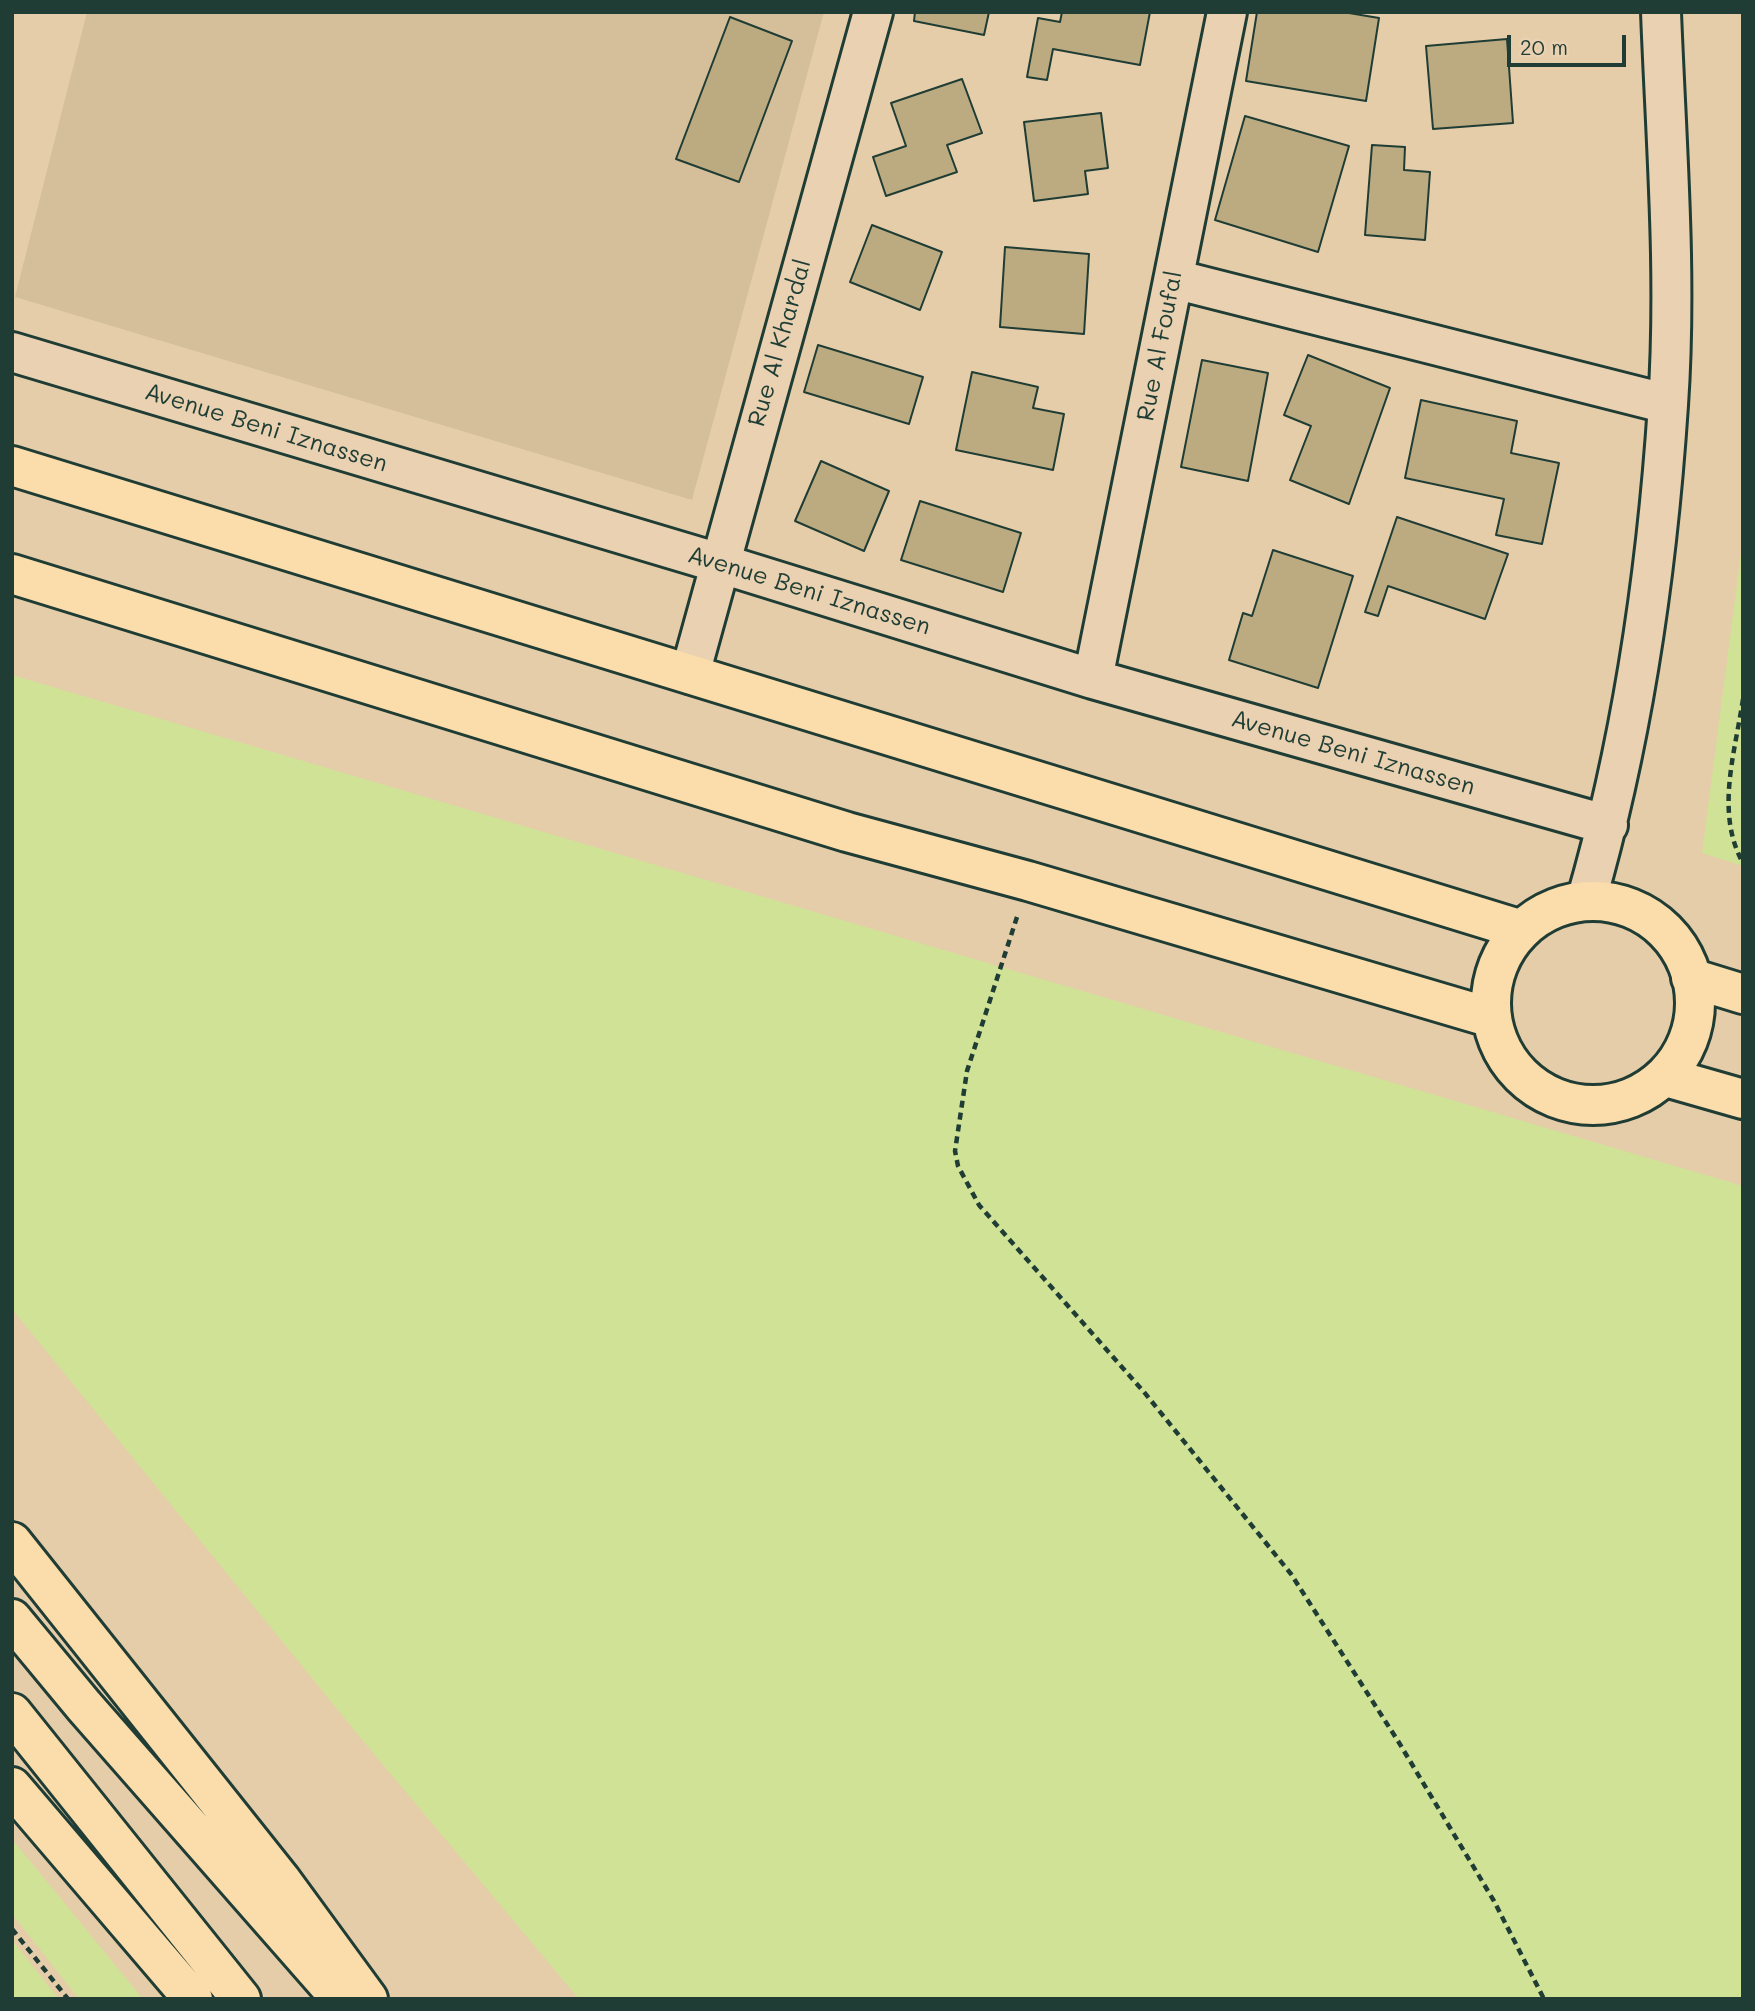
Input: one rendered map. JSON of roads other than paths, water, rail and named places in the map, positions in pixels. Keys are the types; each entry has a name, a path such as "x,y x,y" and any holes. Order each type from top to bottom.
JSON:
{"main road":[{"path":"12,466 1522,930"},
{"path":"12,574 847,832 1028,881 1492,1018"},
{"path":"1586,901 1621,904 1654,919 1679,945 1691,978 1696,1013 1687,1047 1666,1077 1637,1097 1603,1106 1572,1104 1543,1092 1518,1073 1501,1048 1492,1018 1492,987 1502,958 1522,930 1552,909 1586,901"},
{"path":"1691,978 1743,994"},
{"path":"1666,1077 1743,1099"},
{"path":"12,1542 297,1900 368,1999"},
{"path":"12,1619 93,1717 341,1999"},
{"path":"12,1713 241,1999"},
{"path":"12,1787 192,1999"}],"street":[{"name":"Rue Al Khardal","path":"690,674 873,12"},
{"name":"Rue Al Foufal","path":"1093,679 1227,12"},
{"path":"1586,901 1608,825 1643,653 1668,404 1671,265 1661,12"},
{"path":"1174,279 1668,404"},
{"name":"Avenue Beni Iznassen","path":"12,352 719,563 1093,679 1608,825"}]}
